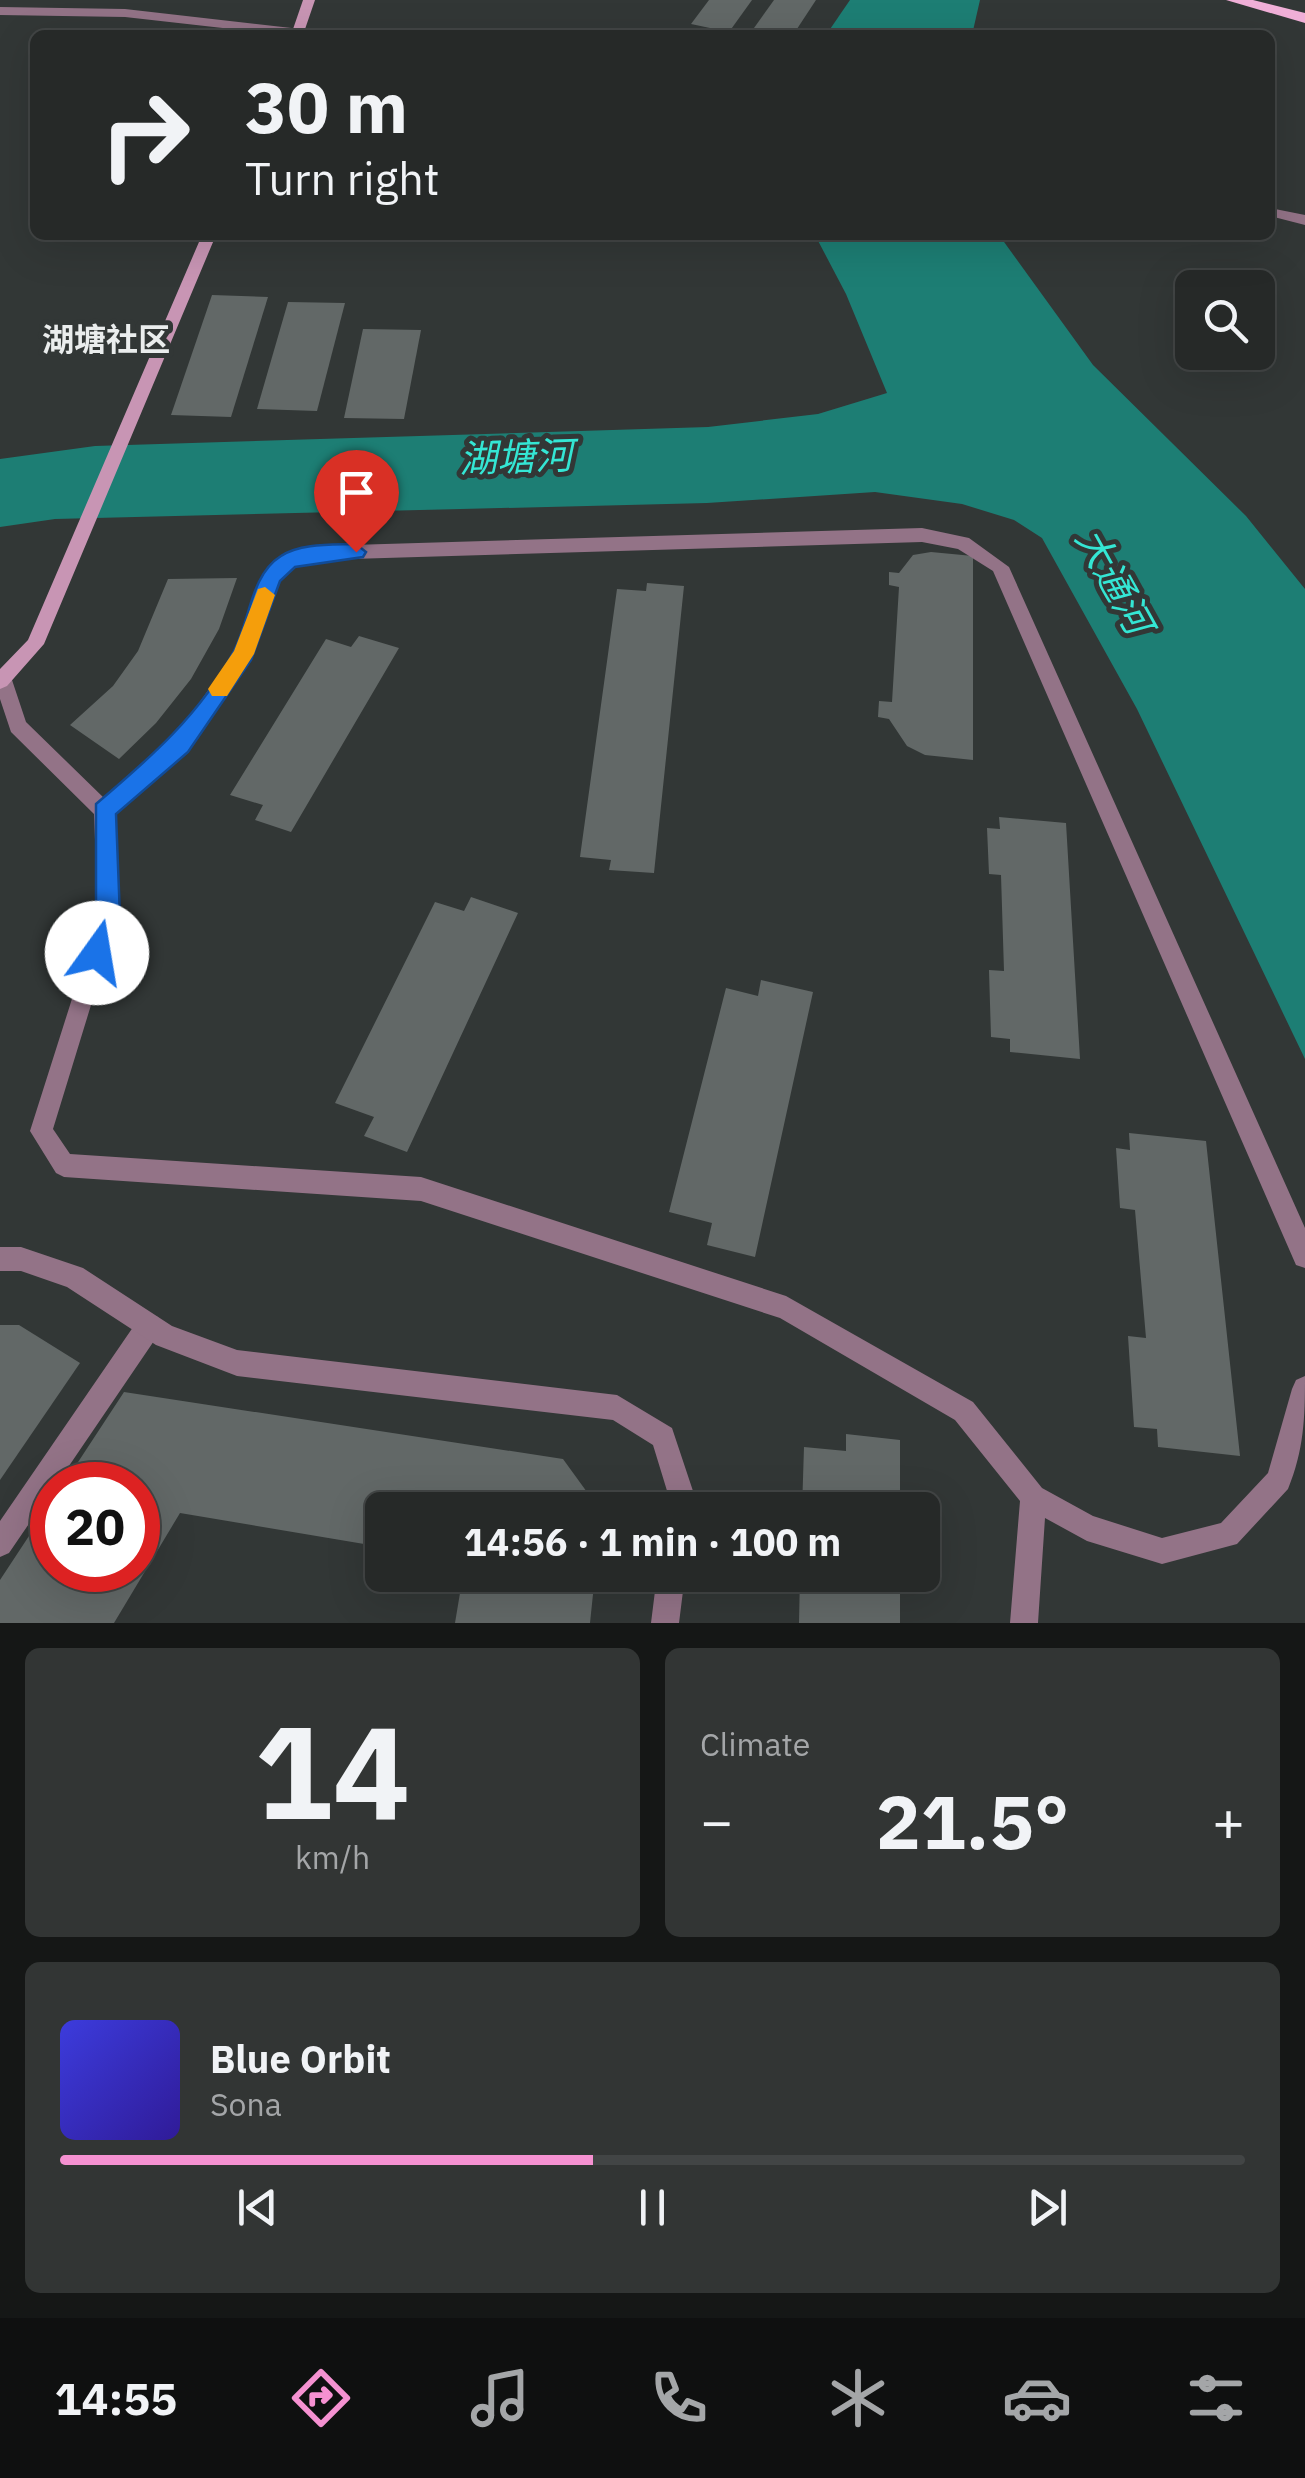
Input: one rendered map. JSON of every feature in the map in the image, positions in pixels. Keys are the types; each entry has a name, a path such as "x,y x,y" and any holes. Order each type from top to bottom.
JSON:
{"main road":[{"path":"1234,0 1305,18"}],"street":[{"path":"299,30 309,0"},
{"path":"0,12 124,13 265,30"},
{"path":"1275,213 1305,220"},
{"path":"206,240 35,644 2,680 18,726 104,810 108,917 41,1130 64,1165 421,1188 786,1308 964,1411 1033,1496 1087,1528 1162,1551 1228,1535 1279,1480 1305,1389"},
{"path":"104,810 180,746 244,654 271,578 288,561 318,552 883,536 922,535 963,543 1000,566 1305,1256"},
{"path":"0,1258 21,1258 74,1277 149,1326 236,1364 618,1408 663,1436 679,1492"},
{"path":"0,1544 149,1326"},
{"path":"1024,1623 1033,1496"},
{"path":"666,1623 669,1592"}],"water":[{"path":"850,0 980,0 973,30 829,30"},
{"path":"818,240 1003,240 1093,365 1246,516 1305,589 1305,1059 1137,709 1042,538 1014,520 962,504 875,492 707,503 55,519 0,527 0,459 95,446 708,427 818,414 887,393 846,294"}],"building":[{"path":"709,0 752,0 730,30 691,24"},
{"path":"774,0 816,0 796,30 753,30"},
{"path":"212,295 268,297 231,417 171,415"},
{"path":"288,302 345,303 317,411 257,409"},
{"path":"363,329 421,330 404,419 344,418"},
{"path":"931,552 973,556 973,760 925,755 907,746 889,719 878,717 879,701 892,702 899,587 889,585 889,572 899,573 913,555"},
{"path":"237,578 219,629 191,679 156,723 119,759 70,725 113,686 138,651 168,579"},
{"path":"647,583 684,586 654,873 609,870 611,860 580,857 617,589 646,591"},
{"path":"359,636 399,648 291,832 255,820 263,805 230,795 326,639 351,647"},
{"path":"999,817 1066,823 1080,1059 1010,1052 1010,1039 991,1037 989,970 1004,971 1001,875 989,874 987,828 1000,829"},
{"path":"471,897 518,913 407,1152 364,1136 374,1117 335,1103 435,902 464,911"},
{"path":"761,980 813,992 755,1257 707,1245 712,1223 669,1212 726,988 758,996"},
{"path":"1129,1133 1206,1141 1240,1456 1158,1447 1157,1429 1134,1427 1128,1336 1146,1338 1135,1210 1120,1208 1116,1148 1130,1150"},
{"path":"0,1325 19,1325 80,1363 0,1480"},
{"path":"124,1392 563,1459 587,1492 365,1492 365,1544 180,1513 160,1546 160,1462 78,1462"},
{"path":"846,1434 900,1440 900,1492 803,1492 804,1447 846,1451"},
{"path":"30,1534 30,1592 133,1592 114,1623 0,1623 0,1580"},
{"path":"460,1592 593,1592 590,1623 455,1623"},
{"path":"800,1592 900,1592 900,1623 799,1623"}],"slow traffic":[{"path":"219,689 244,654 265,595"}],"district":[{"name":"湖塘社区","path":"106,339"}],"route":[{"path":"97,953 108,917 104,810 180,746 244,654 271,578 288,561 318,552 356,552"}],"water label":[{"name":"湖塘河","path":"516,456"},
{"name":"大通河","path":"1115,580"}]}
